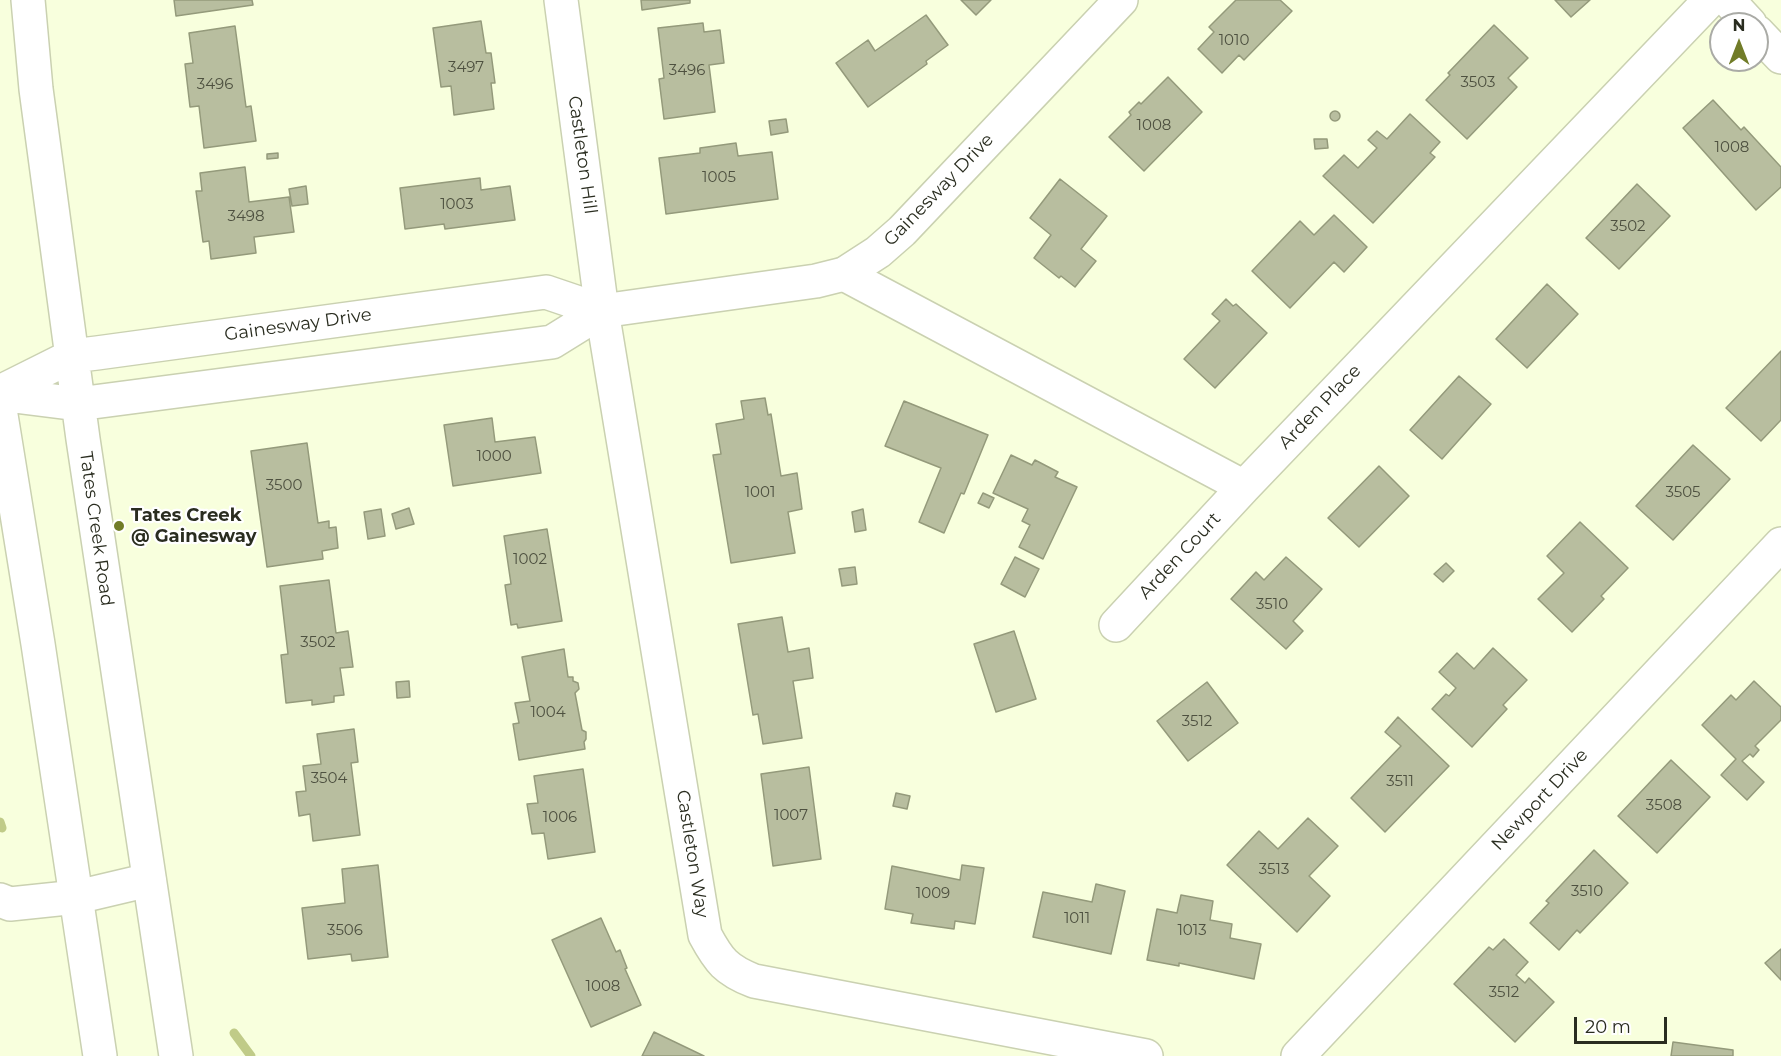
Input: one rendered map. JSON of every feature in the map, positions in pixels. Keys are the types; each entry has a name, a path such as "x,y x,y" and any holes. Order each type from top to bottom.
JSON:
{"street":[{"name":"Tates Creek Road","path":"28,0 36,89 78,404 176,1056"},
{"name":"Castleton Hill","path":"561,0 602,310"},
{"name":"Gainesway Drive","path":"0,393 78,404 552,342 602,310 816,281 844,274 878,252 902,231 1121,0"},
{"name":"Arden Place","path":"1244,487 1710,0"},
{"path":"1728,0 1739,12"},
{"path":"1769,44 1781,57"},
{"path":"844,274 1244,487"},
{"name":"Gainesway Drive","path":"0,393 72,356 546,292 602,310"},
{"name":"Castleton Way","path":"602,310 705,935 718,959 734,973 754,981 1146,1056"},
{"path":"0,409 100,1056"},
{"name":"Arden Court","path":"1116,625 1244,487"},
{"name":"Newport Drive","path":"1298,1056 1781,544"},
{"path":"0,900 10,904 77,897 149,880"}],"building":[{"path":"174,0 252,0 253,5 176,16"},
{"path":"641,0 690,0 690,3 642,10"},
{"path":"961,0 991,0 976,15"},
{"path":"1236,0 1280,0 1292,11 1244,60 1239,55 1222,73 1198,49 1214,32 1209,27"},
{"path":"1555,0 1590,0 1571,17"},
{"path":"926,15 948,45 926,61 927,64 868,107 836,63 868,40 875,51"},
{"path":"481,21 486,53 491,53 495,83 491,83 494,109 454,115 451,86 441,87 433,28"},
{"path":"703,23 704,32 720,30 724,63 709,65 715,112 664,119 659,79 664,78 658,28"},
{"path":"1494,25 1528,58 1508,78 1517,87 1467,139 1426,100 1450,75 1448,73"},
{"path":"235,26 246,107 251,106 256,141 204,148 199,106 190,107 185,64 193,63 189,33"},
{"path":"1168,77 1202,112 1144,171 1109,137 1131,115 1129,112 1139,102 1141,104"},
{"path":"1713,100 1741,130 1744,127 1781,167 1781,187 1756,210 1683,128"},
{"path":"1335,111 1339,112 1339,120 1335,121 1331,120 1330,116 1331,112"},
{"path":"1410,114 1440,142 1430,153 1435,157 1373,223 1323,176 1344,155 1358,168 1377,148 1368,140 1377,131 1387,139"},
{"path":"786,119 788,132 771,135 769,121"},
{"path":"1314,139 1327,139 1328,148 1315,149"},
{"path":"736,143 738,156 772,152 778,199 666,214 659,158 700,153 700,148"},
{"path":"278,153 278,158 267,159 267,154"},
{"path":"245,167 249,202 289,197 294,232 254,237 256,253 211,259 209,241 203,242 196,191 202,191 200,173"},
{"path":"480,178 481,190 510,186 515,220 445,229 444,224 405,229 400,188"},
{"path":"1060,179 1107,216 1081,249 1096,261 1075,287 1061,276 1059,278 1034,258 1051,235 1030,218"},
{"path":"1637,184 1670,216 1619,269 1586,238"},
{"path":"306,186 308,204 292,206 289,189"},
{"path":"1334,215 1367,247 1344,272 1334,262 1290,308 1252,271 1300,221 1314,235"},
{"path":"1547,284 1578,314 1527,368 1496,339"},
{"path":"1226,299 1233,306 1236,304 1267,333 1215,388 1184,359 1220,321 1212,314"},
{"path":"1781,351 1781,420 1761,441 1726,408"},
{"path":"1459,376 1491,404 1442,459 1410,430"},
{"path":"765,398 768,415 771,414 781,476 797,473 802,509 788,512 795,553 731,563 713,455 721,454 716,424 744,419 741,401"},
{"path":"904,401 988,435 964,494 961,493 944,533 919,522 941,468 885,446"},
{"path":"492,418 495,442 535,437 541,473 453,486 444,425"},
{"path":"307,443 318,523 329,521 329,528 336,527 338,548 322,551 323,559 267,567 251,451"},
{"path":"1693,445 1730,479 1673,540 1636,506"},
{"path":"1011,455 1032,465 1035,460 1058,472 1055,477 1077,487 1043,559 1019,547 1030,525 1022,521 1028,509 993,493"},
{"path":"1379,466 1409,496 1359,547 1328,518"},
{"path":"983,493 994,498 989,508 978,503"},
{"path":"409,508 414,524 396,529 392,514"},
{"path":"381,509 385,536 368,539 364,512"},
{"path":"863,509 866,530 855,532 852,512"},
{"path":"1580,522 1628,568 1601,596 1604,599 1572,632 1538,599 1564,573 1547,556"},
{"path":"547,529 562,621 518,628 517,624 511,625 505,585 511,584 504,536"},
{"path":"1015,557 1039,569 1025,597 1001,584"},
{"path":"1286,557 1322,589 1293,621 1303,631 1286,649 1231,599 1256,572 1264,580"},
{"path":"1446,563 1454,571 1443,582 1434,574"},
{"path":"855,567 857,584 842,586 839,569"},
{"path":"329,580 336,633 348,631 353,667 340,668 344,695 334,696 334,702 312,705 312,700 286,703 281,655 288,654 280,586"},
{"path":"782,617 788,652 809,648 813,678 793,681 802,738 763,744 758,714 753,715 738,624"},
{"path":"1014,631 1036,699 996,712 974,644"},
{"path":"1493,648 1527,680 1503,705 1507,709 1472,747 1432,709 1446,694 1449,696 1456,688 1439,672 1457,653 1474,669"},
{"path":"564,649 568,677 573,677 573,681 578,683 579,689 575,693 582,730 586,732 585,749 519,760 513,724 519,723 515,703 530,701 522,657"},
{"path":"409,681 410,697 397,698 396,682"},
{"path":"1754,681 1781,707 1781,720 1755,746 1759,750 1753,757 1750,754 1742,761 1764,782 1747,800 1721,775 1736,759 1702,725 1731,695 1736,700"},
{"path":"1207,682 1238,723 1188,761 1157,721"},
{"path":"1398,717 1449,766 1385,832 1351,798 1401,746 1385,732"},
{"path":"354,729 358,762 351,763 360,835 313,841 310,814 299,816 296,792 306,791 303,766 321,764 317,734"},
{"path":"1671,760 1710,797 1657,853 1618,816"},
{"path":"809,767 821,859 773,866 761,774"},
{"path":"583,769 595,852 548,859 544,833 532,834 527,804 538,803 534,776"},
{"path":"896,793 910,796 907,809 893,806"},
{"path":"1308,818 1338,846 1309,876 1330,896 1297,932 1227,865 1259,831 1278,849"},
{"path":"1594,850 1628,883 1580,933 1577,930 1559,950 1530,923 1549,903 1546,901"},
{"path":"378,865 388,957 352,961 351,954 308,959 302,908 345,903 342,869"},
{"path":"962,865 984,868 975,924 955,921 954,929 911,923 913,914 885,909 892,866 960,880"},
{"path":"1096,884 1125,891 1111,954 1033,937 1043,892 1092,902"},
{"path":"1181,895 1213,901 1210,920 1232,924 1230,938 1261,944 1254,979 1179,963 1179,966 1147,960 1157,909 1177,913"},
{"path":"601,918 616,952 620,950 627,968 625,969 641,1005 591,1027 552,940"},
{"path":"1504,939 1528,962 1516,975 1525,983 1529,978 1554,1002 1515,1042 1454,984 1489,947 1493,950"},
{"path":"1781,949 1781,980 1765,963"},
{"path":"654,1032 704,1056 642,1056"},
{"path":"1673,1042 1733,1050 1733,1056 1671,1056"}],"waterway":[{"path":"0,822 2,828"},
{"path":"234,1033 251,1056"}],"place":[{"name":"Tates Creek @ Gainesway","path":"119,526"}]}
